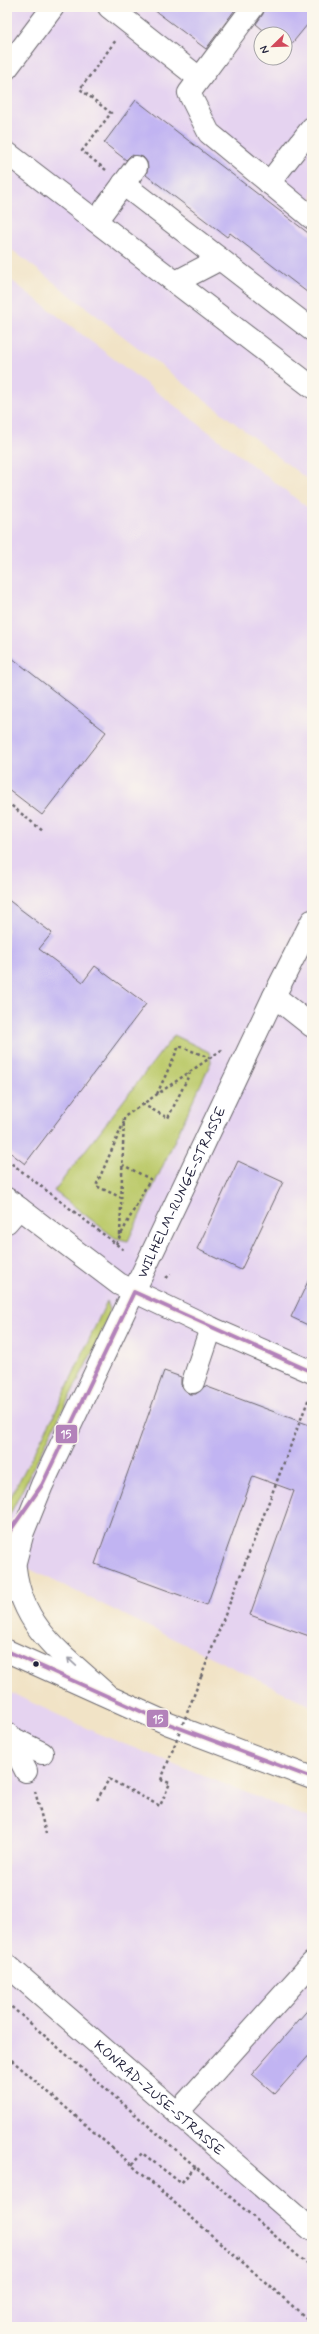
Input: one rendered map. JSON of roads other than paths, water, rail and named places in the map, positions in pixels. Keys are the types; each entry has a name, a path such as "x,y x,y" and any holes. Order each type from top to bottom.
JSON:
{"street":[{"path":"7,68 53,7"},
{"path":"109,7 199,78"},
{"path":"253,7 189,93 209,133 312,218"},
{"path":"269,183 312,128"},
{"path":"7,152 312,387"},
{"path":"96,221 130,176 220,258 312,330"},
{"path":"176,282 220,258"},
{"name":"WILHELM-RUNGE-STRASSE","path":"7,1592 23,1532 42,1485 274,996 312,921"},
{"path":"274,996 312,1026"},
{"path":"11,1210 134,1292 211,1328 312,1372"},
{"path":"193,1382 211,1328"},
{"name":"WILHELM-RUNGE-STRASSE","path":"7,1534 42,1485"},
{"name":"WILHELM-RUNGE-STRASSE","path":"15,1560 19,1591 31,1621 43,1635 111,1699"},
{"path":"7,1651 111,1699 212,1741 312,1778"},
{"path":"8,1735 42,1753"},
{"path":"8,1735 30,1779"},
{"path":"177,2113 312,1963"},
{"name":"KONRAD-ZUSE-STRASSE","path":"7,1965 312,2230"}]}
